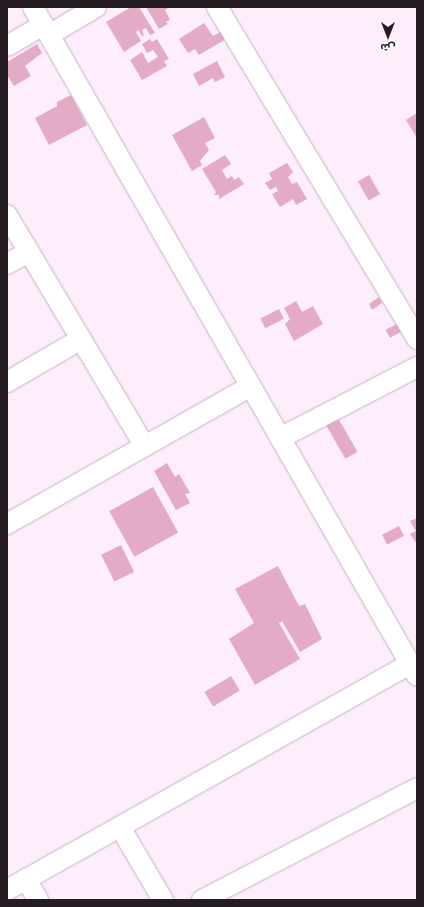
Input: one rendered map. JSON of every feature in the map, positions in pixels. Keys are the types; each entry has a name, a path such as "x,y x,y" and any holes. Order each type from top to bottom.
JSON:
{"street":[{"path":"7,890 120,827 414,670 33,7"},
{"path":"7,46 96,7"},
{"path":"217,7 417,339"},
{"path":"7,215 144,445"},
{"path":"7,264 28,252"},
{"path":"7,382 81,339"},
{"path":"280,438 417,367"},
{"path":"7,524 144,445 251,386"},
{"path":"202,900 417,788"},
{"path":"120,827 163,900"},
{"path":"26,879 38,900"}],"building":[{"path":"131,7 139,7 155,33 150,35 146,28 142,30 144,35 142,36 138,30 136,32 141,41 124,52 106,22"},
{"path":"146,7 170,7 165,10 170,20 166,22 168,24 159,29"},
{"path":"204,23 213,36 222,31 226,39 199,55 195,49 188,53 179,39"},
{"path":"150,39 152,42 157,39 169,59 164,61 167,66 142,80 130,60 142,52 148,63 158,57 153,50 147,53 142,44"},
{"path":"37,44 42,53 25,66 31,76 14,86 7,75 7,62"},
{"path":"217,61 225,77 215,82 213,78 199,86 193,74"},
{"path":"71,95 87,125 49,145 35,118 57,106 57,102"},
{"path":"417,113 417,138 406,120"},
{"path":"204,117 215,138 205,143 209,150 200,161 202,165 192,171 172,135"},
{"path":"225,155 231,164 222,170 227,179 232,176 234,180 239,177 244,184 219,199 219,195 214,195 216,192 202,169"},
{"path":"287,163 293,172 288,177 292,184 297,182 307,199 296,205 293,199 280,207 272,194 278,191 276,187 270,190 265,183 272,179 269,173"},
{"path":"369,175 380,194 369,201 358,182"},
{"path":"379,297 382,303 372,310 369,304"},
{"path":"296,301 302,312 313,306 323,324 294,341 285,324 290,319 284,308"},
{"path":"279,309 284,319 265,328 260,319"},
{"path":"399,323 403,331 390,338 386,330"},
{"path":"338,418 358,452 345,459 326,425"},
{"path":"167,463 175,477 179,474 190,493 185,494 190,503 176,510 154,471"},
{"path":"153,487 178,532 134,557 109,511"},
{"path":"417,518 417,540 415,542 410,534 416,531 410,521"},
{"path":"399,526 404,536 387,544 382,535"},
{"path":"121,545 134,572 114,582 101,555"},
{"path":"278,566 299,606 305,604 322,639 300,652 282,621 279,623 300,659 255,685 229,639 254,623 235,589"},
{"path":"231,676 240,691 213,707 204,692"}]}
